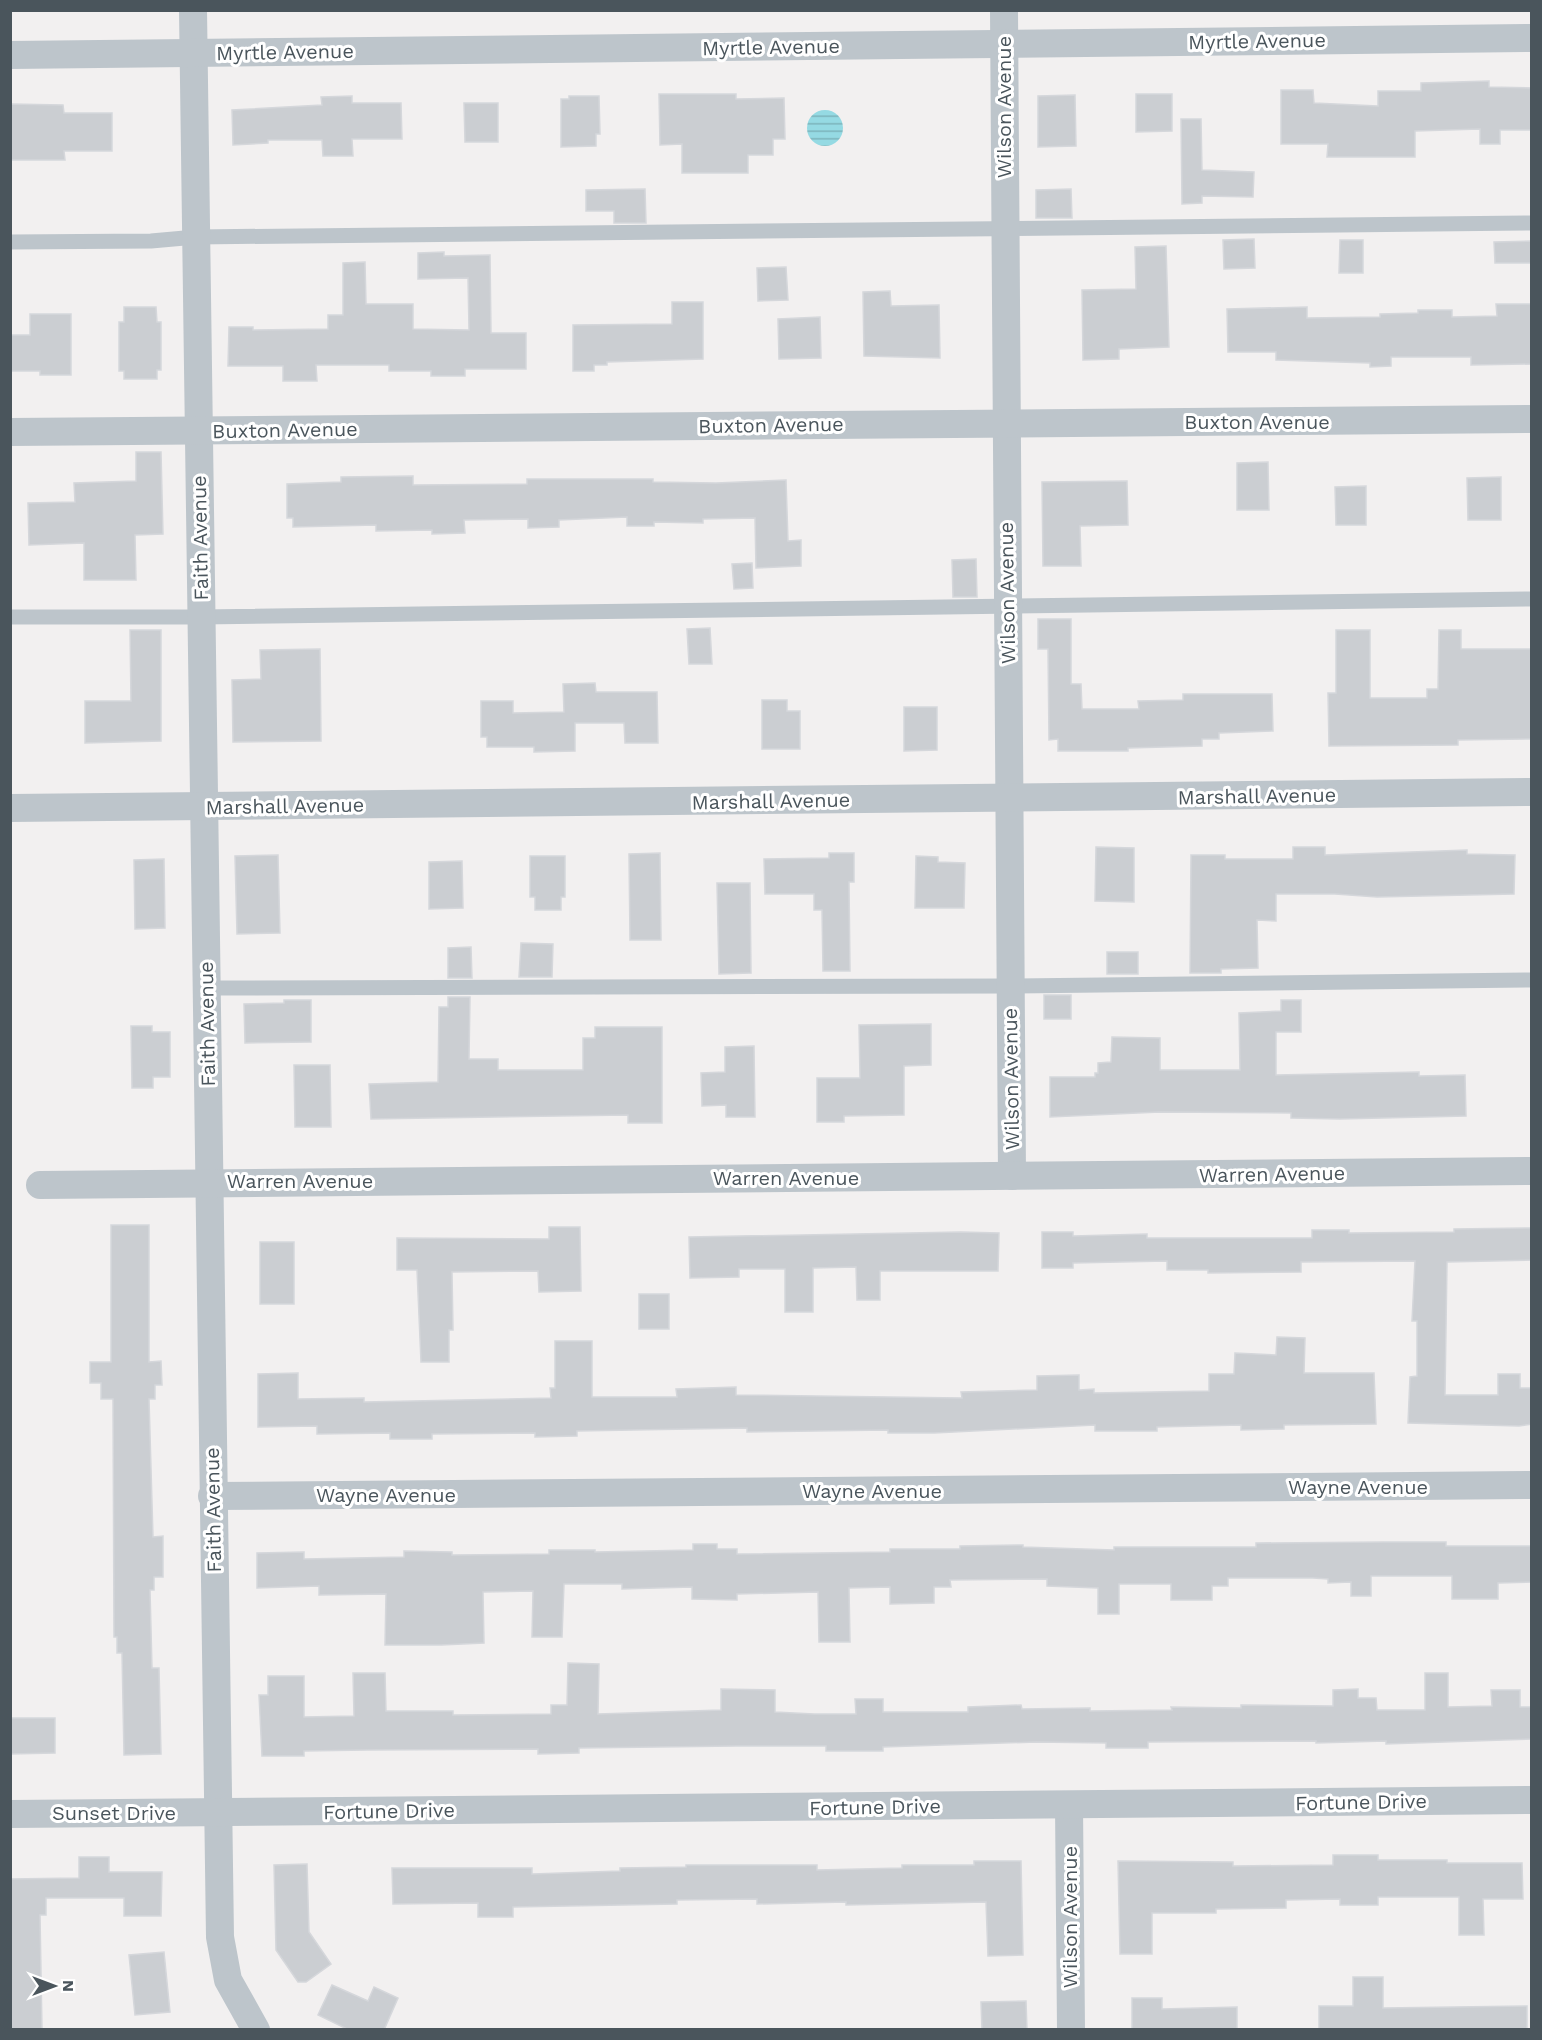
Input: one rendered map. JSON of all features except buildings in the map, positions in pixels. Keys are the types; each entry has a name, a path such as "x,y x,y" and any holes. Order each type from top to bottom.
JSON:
{"street":[{"name":"Faith Avenue","path":"193,10 212,1496 220,1937 228,1980 256,2030"},
{"name":"Wilson Avenue","path":"1004,10 1005,423 1012,1176"},
{"name":"Myrtle Avenue","path":"10,55 1532,38"},
{"name":"Buxton Avenue","path":"10,432 1532,419"},
{"name":"Marshall Avenue","path":"10,808 1532,792"},
{"name":"Warren Avenue","path":"40,1185 1532,1171"},
{"name":"Wayne Avenue","path":"212,1496 1532,1485"},
{"name":"Fortune Drive","path":"218,1812 1532,1800"},
{"name":"Wilson Avenue","path":"1069,1805 1071,2030"},
{"name":"Sunset Drive","path":"10,1814 218,1812"}],"lane":[{"path":"10,242 151,241 196,237 1532,224"},
{"path":"10,617 201,617 1532,599"},
{"path":"206,988 1010,986 1532,980"}],"water":[{"path":"825,110 838,115 843,128 838,141 825,146 812,141 807,128 812,115"}]}
